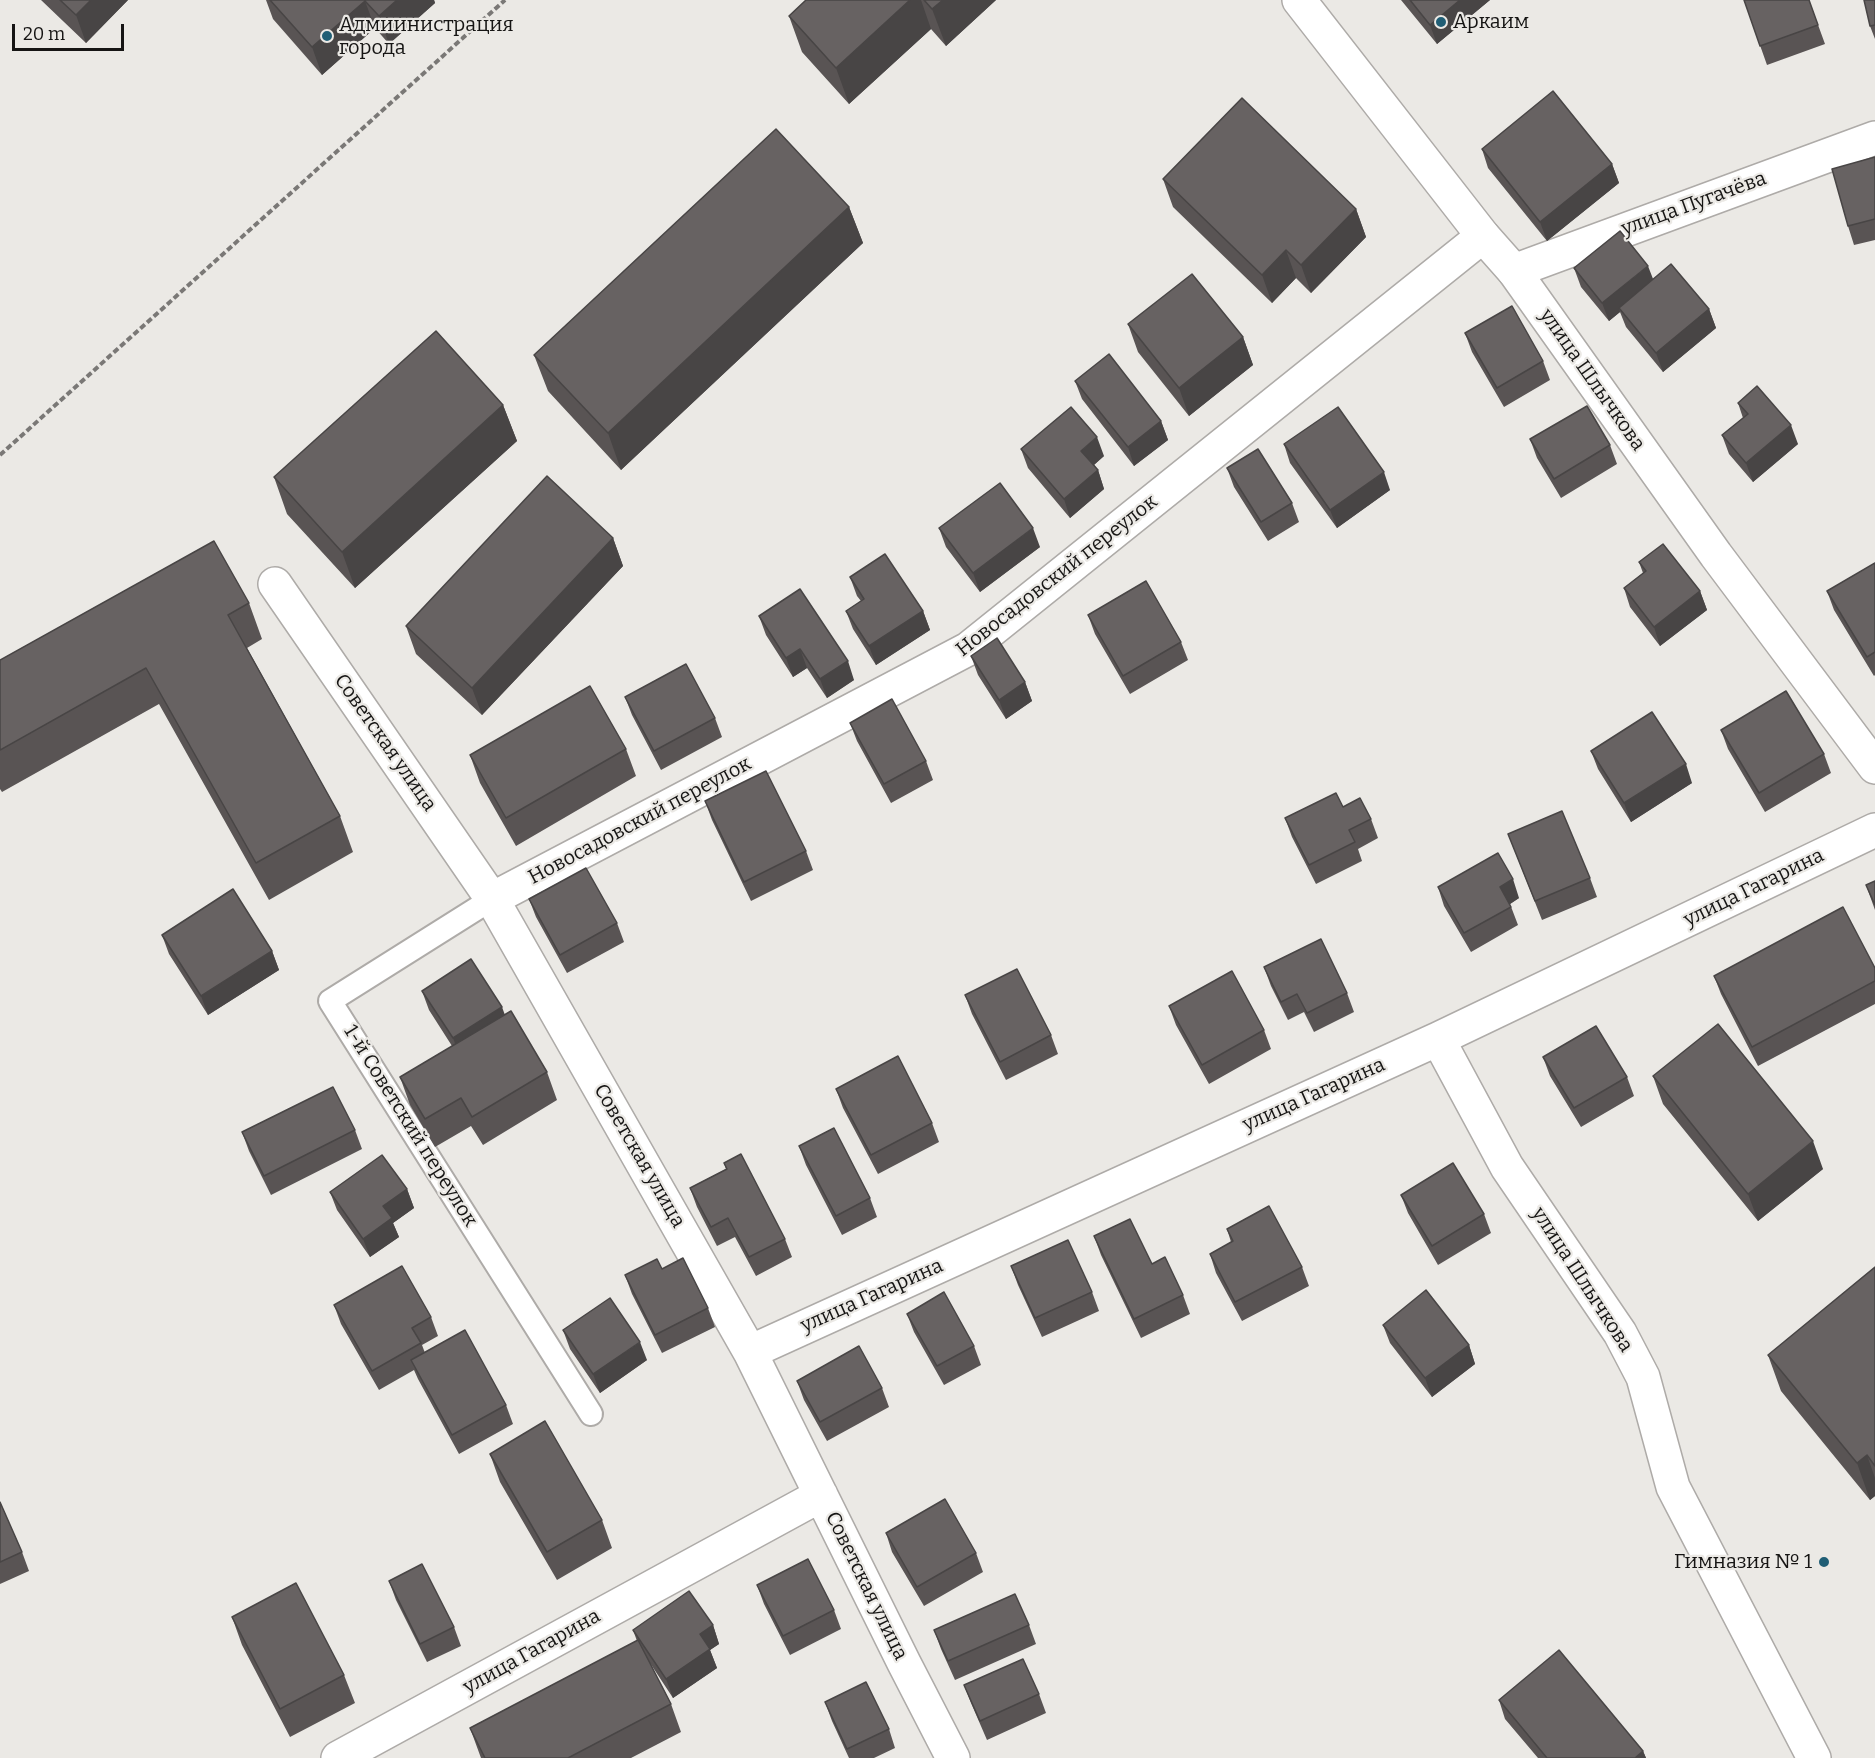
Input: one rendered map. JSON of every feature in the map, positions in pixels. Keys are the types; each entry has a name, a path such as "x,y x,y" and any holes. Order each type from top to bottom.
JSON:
{"street":[{"name":"улица Шлычкова","path":"1299,0 1483,236 1514,271 1716,555 1875,767"},
{"name":"улица Пугачёва","path":"1514,271 1875,138"},
{"name":"Новосадовский переулок","path":"492,899 968,650 1483,236"},
{"name":"Советская улица","path":"275,584 492,899 750,1352 953,1758"},
{"name":"улица Гагарина","path":"750,1352 1438,1039 1875,830"},
{"name":"улица Шлычкова","path":"1438,1039 1507,1167 1620,1333 1643,1377 1673,1487 1814,1758"},
{"name":"улица Гагарина","path":"338,1758 821,1495"}],"lane":[{"name":"1-й Советский переулок","path":"492,899 330,1001 591,1414"}],"path":[{"path":"0,455 505,0"}],"building":[{"path":"60,0 91,0 76,15"},
{"path":"270,0 397,0 379,16 365,1 312,47"},
{"path":"806,0 910,0 836,68 789,16"},
{"path":"924,0 943,0 932,9"},
{"path":"1410,0 1460,0 1430,25"},
{"path":"1744,0 1809,0 1818,25 1760,46"},
{"path":"1864,0 1875,0 1875,25 1870,26"},
{"path":"1553,91 1612,164 1540,222 1482,149"},
{"path":"1242,98 1356,209 1301,265 1286,250 1262,275 1163,179"},
{"path":"776,129 849,207 608,433 534,355"},
{"path":"1875,157 1875,219 1848,226 1832,169"},
{"path":"1620,231 1648,266 1602,303 1574,268"},
{"path":"1671,264 1709,309 1656,353 1619,308"},
{"path":"1192,274 1243,337 1179,388 1128,324"},
{"path":"1512,306 1543,361 1497,388 1465,333"},
{"path":"436,331 503,405 342,552 274,477"},
{"path":"1109,354 1161,421 1128,447 1075,381"},
{"path":"1757,386 1791,425 1746,463 1722,435 1748,414 1738,403"},
{"path":"1587,406 1610,445 1554,479 1530,439"},
{"path":"1071,407 1097,437 1081,451 1098,470 1064,499 1021,449"},
{"path":"1338,407 1384,472 1330,510 1284,444"},
{"path":"1258,449 1292,503 1261,522 1227,468"},
{"path":"547,476 613,538 472,688 406,626"},
{"path":"1000,483 1033,528 973,573 939,528"},
{"path":"214,541 249,603 228,615 340,816 256,863 146,668 0,750 0,660"},
{"path":"1663,544 1700,591 1654,627 1624,588 1646,571 1639,562"},
{"path":"885,554 923,611 869,646 846,611 864,599 850,577"},
{"path":"1875,563 1875,652 1867,657 1827,591"},
{"path":"1146,581 1181,642 1123,676 1088,615"},
{"path":"800,589 848,661 820,679 800,649 786,658 759,616"},
{"path":"997,638 1025,682 999,700 971,656"},
{"path":"686,664 715,718 654,751 625,697"},
{"path":"590,686 626,749 506,818 470,755"},
{"path":"1786,691 1824,754 1759,793 1721,730"},
{"path":"892,699 926,761 884,784 850,723"},
{"path":"1652,712 1686,764 1624,803 1591,751"},
{"path":"766,771 806,851 744,882 705,801"},
{"path":"1336,793 1343,807 1360,798 1371,819 1349,830 1355,842 1309,865 1285,818"},
{"path":"1562,811 1590,878 1535,901 1508,834"},
{"path":"1498,853 1513,879 1500,887 1511,907 1464,933 1438,887"},
{"path":"586,868 617,923 560,955 529,899"},
{"path":"1875,881 1875,905 1866,885"},
{"path":"233,889 272,951 201,996 162,935"},
{"path":"1843,907 1875,968 1875,981 1752,1047 1714,976"},
{"path":"1321,939 1347,993 1307,1013 1297,994 1281,1002 1264,967"},
{"path":"471,959 502,1007 453,1038 422,991"},
{"path":"1017,969 1051,1035 1000,1062 965,995"},
{"path":"1232,971 1264,1030 1202,1065 1169,1006"},
{"path":"511,1011 547,1072 472,1117 461,1098 425,1119 400,1077"},
{"path":"1718,1024 1813,1141 1748,1194 1653,1076"},
{"path":"1596,1026 1627,1077 1574,1108 1543,1057"},
{"path":"898,1056 932,1123 871,1155 836,1089"},
{"path":"333,1087 355,1130 264,1176 242,1132"},
{"path":"834,1128 870,1198 836,1216 799,1146"},
{"path":"741,1154 785,1239 749,1257 728,1218 711,1227 690,1188 727,1169 724,1163"},
{"path":"382,1155 407,1189 383,1206 392,1218 363,1239 330,1192"},
{"path":"1453,1163 1484,1214 1432,1246 1401,1195"},
{"path":"1269,1206 1302,1267 1235,1302 1210,1254 1233,1241 1227,1229"},
{"path":"1130,1219 1152,1264 1165,1257 1183,1295 1134,1319 1094,1236"},
{"path":"1068,1240 1092,1292 1035,1318 1011,1266"},
{"path":"683,1258 708,1308 655,1335 625,1275 657,1259 662,1269"},
{"path":"402,1266 431,1317 412,1328 421,1343 372,1371 334,1305"},
{"path":"1875,1267 1875,1466 1867,1455 1857,1463 1768,1355"},
{"path":"1426,1290 1469,1345 1425,1378 1383,1325"},
{"path":"944,1292 974,1346 937,1366 907,1314"},
{"path":"610,1298 640,1342 593,1374 563,1330"},
{"path":"465,1330 506,1405 452,1435 411,1360"},
{"path":"859,1346 882,1388 820,1422 797,1381"},
{"path":"545,1421 602,1520 547,1552 490,1454"},
{"path":"945,1499 976,1553 917,1587 886,1533"},
{"path":"0,1502 22,1552 0,1562"},
{"path":"808,1559 834,1610 783,1636 757,1585"},
{"path":"422,1564 454,1627 420,1644 389,1581"},
{"path":"296,1583 344,1675 280,1709 232,1617"},
{"path":"689,1591 713,1625 700,1634 710,1649 666,1679 633,1630"},
{"path":"1015,1594 1029,1625 948,1661 934,1630"},
{"path":"638,1640 671,1704 568,1758 485,1758 470,1728"},
{"path":"1559,1650 1643,1751 1635,1758 1547,1758 1499,1700"},
{"path":"1023,1659 1039,1694 980,1721 964,1685"},
{"path":"866,1682 889,1729 847,1749 825,1702"}],"place":[{"name":"Аркаим","path":"1441,22"},
{"name":"Адмиинистрация города","path":"327,36"},
{"name":"Гимназия № 1","path":"1824,1562"}]}
